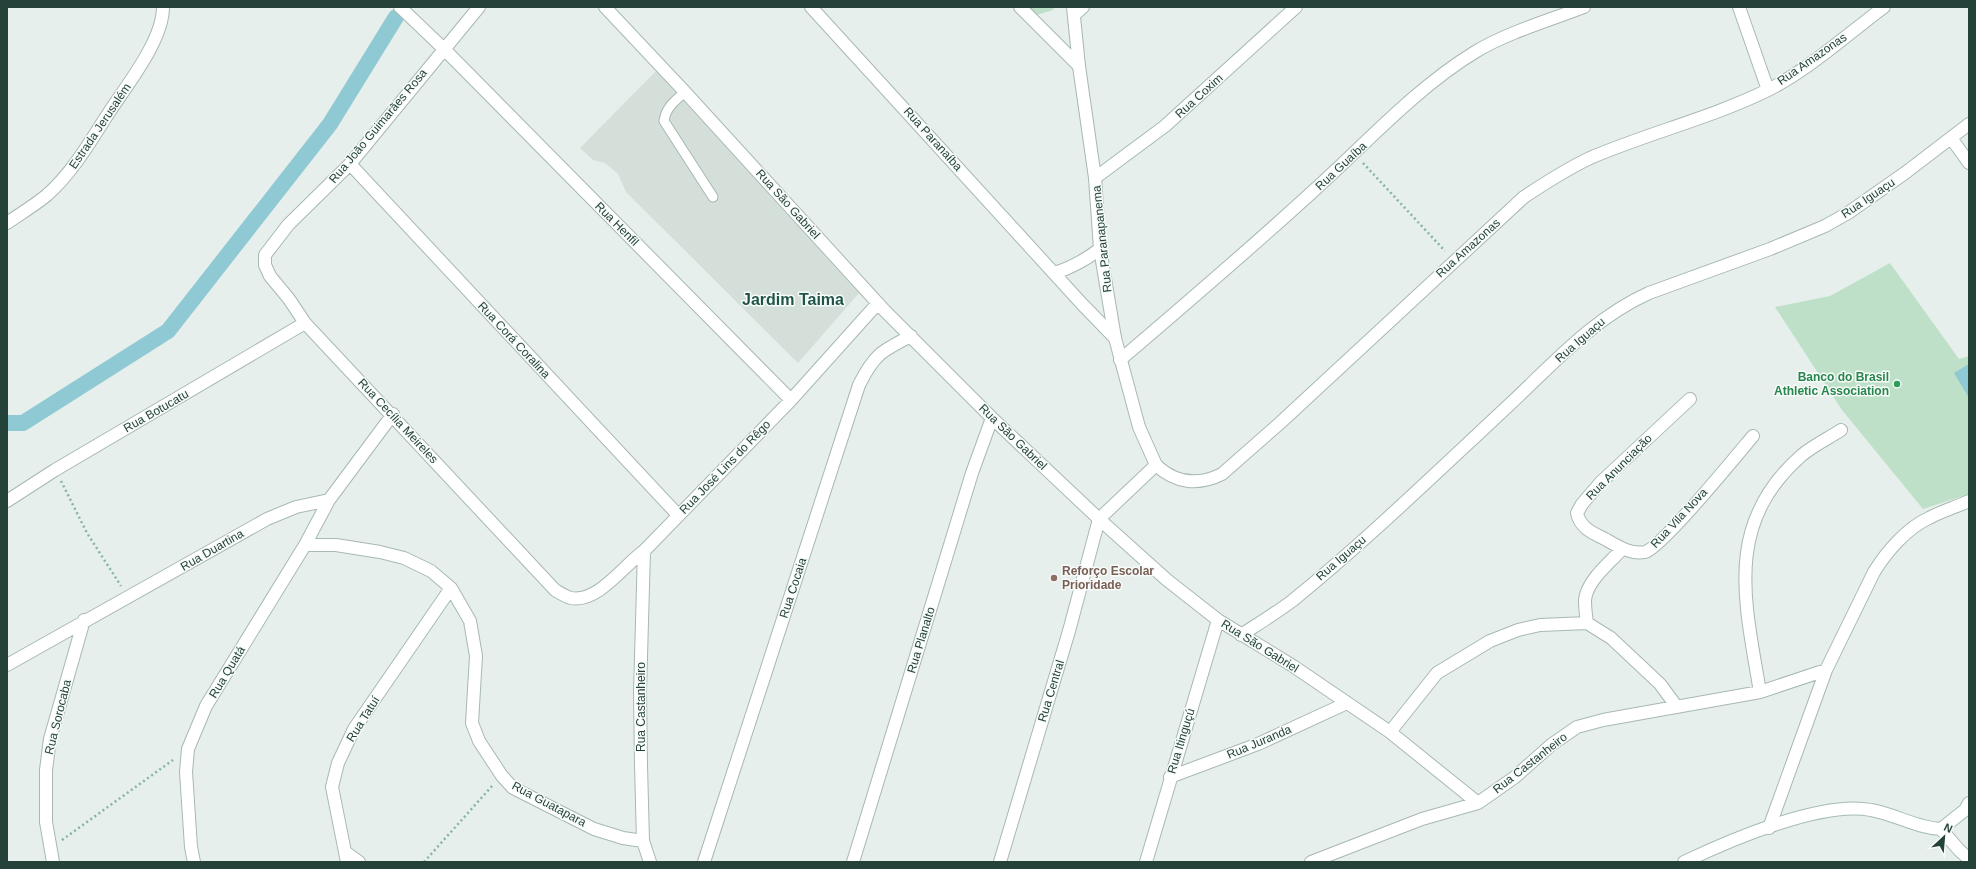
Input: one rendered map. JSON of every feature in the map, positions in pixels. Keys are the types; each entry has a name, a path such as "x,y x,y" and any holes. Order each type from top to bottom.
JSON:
{"street":[{"name":"Estrada Jerusalém","path":"7,223 47,195 65,176 144,60 158,31 163,7"},
{"name":"Rua Henfil","path":"400,7 444,49 791,400"},
{"name":"Rua João Guimarães Rosa","path":"275,243 288,225 350,164 479,7"},
{"name":"Rua São Gabriel","path":"605,7 878,303 992,418 1100,519 1167,580 1218,620 1293,666 1390,732 1478,803"},
{"name":"Rua Paranaíba","path":"811,7 1115,338"},
{"path":"1020,7 1079,66"},
{"path":"1073,11 1083,7"},
{"name":"Rua Coxim","path":"1095,178 1165,126 1296,7"},
{"name":"Rua Guaíba","path":"1120,360 1250,249 1428,86 1477,51 1584,7"},
{"path":"1739,7 1768,90"},
{"name":"Rua Amazonas","path":"1156,465 1166,474 1178,480 1196,482 1211,480 1222,474 1280,423 1524,197 1547,181 1603,153 1722,109 1768,90 1795,74 1884,7"},
{"name":"Rua Paranapanema","path":"1073,11 1079,66 1095,178 1100,249 1115,338 1139,427 1156,465"},
{"name":"Rua Iguaçu","path":"1241,635 1290,602 1326,572 1424,484 1572,345 1605,318 1632,300 1770,249 1825,226 1848,213 1969,124"},
{"path":"1951,138 1969,163"},
{"name":"Rua Corá Coralina","path":"350,164 678,515"},
{"name":"Rua Cecília Meireles","path":"275,243 265,255 265,264 270,276 289,299 305,323 393,414 555,590"},
{"path":"1054,272 1075,266 1100,249"},
{"name":"Rua José Lins do Rêgo","path":"555,590 570,598 585,599 598,592 635,557 644,551 791,400 878,303"},
{"name":"Rua Botucatu","path":"7,501 55,470 305,323"},
{"name":"Rua Cocaia","path":"704,862 859,385 869,366 879,353 911,336"},
{"name":"Rua Anunciação","path":"1622,549 1584,526 1579,520 1577,513 1582,504 1601,482 1690,399"},
{"path":"329,500 393,414"},
{"name":"Rua Planalto","path":"853,862 972,473 992,418"},
{"path":"1760,692 1746,601 1744,568 1749,538 1757,513 1777,481 1804,453 1841,430"},
{"name":"Rua Vila Nova","path":"1622,549 1638,553 1647,552 1654,547 1753,436"},
{"path":"1100,519 1156,465"},
{"name":"Rua Quatá","path":"194,862 191,847 186,772 188,749 206,706 305,545 329,500"},
{"name":"Rua Duartina","path":"7,665 84,620 129,597 267,519 296,507 329,500"},
{"path":"1769,828 1826,670 1874,572 1883,558 1912,530 1928,518 1969,501"},
{"name":"Rua Central","path":"1000,862 1069,631 1100,519"},
{"name":"Rua Guatapara","path":"305,545 336,545 380,552 404,558 431,572 451,588 470,621 476,656 472,723 479,741 502,776 513,788 594,829 623,838 643,840"},
{"path":"1587,623 1585,600 1590,588 1598,575 1622,549"},
{"name":"Rua Castanheiro","path":"644,551 640,692 643,840 650,862"},
{"name":"Rua Tatuí","path":"359,862 346,857 332,787 338,763 354,729 451,588"},
{"name":"Rua Sorocaba","path":"52,862 46,815 46,770 50,739 84,620"},
{"name":"Rua Itinguçú","path":"1146,862 1170,777 1218,620"},
{"path":"1390,732 1437,673 1484,644 1518,630 1540,625 1587,623 1611,638 1660,684 1677,707"},
{"name":"Rua Castanheiro","path":"1311,862 1422,819 1478,803 1515,777 1551,745 1577,727 1603,720 1760,692 1826,670"},
{"name":"Rua Juranda","path":"1170,777 1258,744 1347,703"},
{"path":"1684,862 1803,816 1840,809 1870,809 1927,828 1941,829 1965,810 1969,803"},
{"path":"1941,829 1958,850 1969,859"}],"lane":[{"path":"685,92 670,105 665,114 664,121 713,197"}],"path":[{"path":"1355,153 1454,261"},
{"path":"55,470 87,533 129,597"},
{"path":"50,849 188,749"},
{"path":"424,862 502,776"}],"shaded area":[{"path":"656,71 859,293 798,363 626,192 618,174 605,163 593,160 580,148"}],"green space":[{"path":"1027,7 1054,7 1053,10 1033,16"},
{"name":"Banco do Brasil Athletic Association","path":"1890,263 1959,359 1969,356 1969,494 1923,509 1842,410 1775,307 1830,296"}],"water":[{"path":"1969,364 1969,398 1954,373"}],"waterway":[{"path":"7,423 23,423 168,331 330,124 396,17"}],"place":[{"name":"Banco do Brasil Athletic Association","path":"1897,384"},
{"name":"Reforço Escolar Prioridade","path":"1054,578"}],"district":[{"name":"Jardim Taima","path":"793,299"}]}
